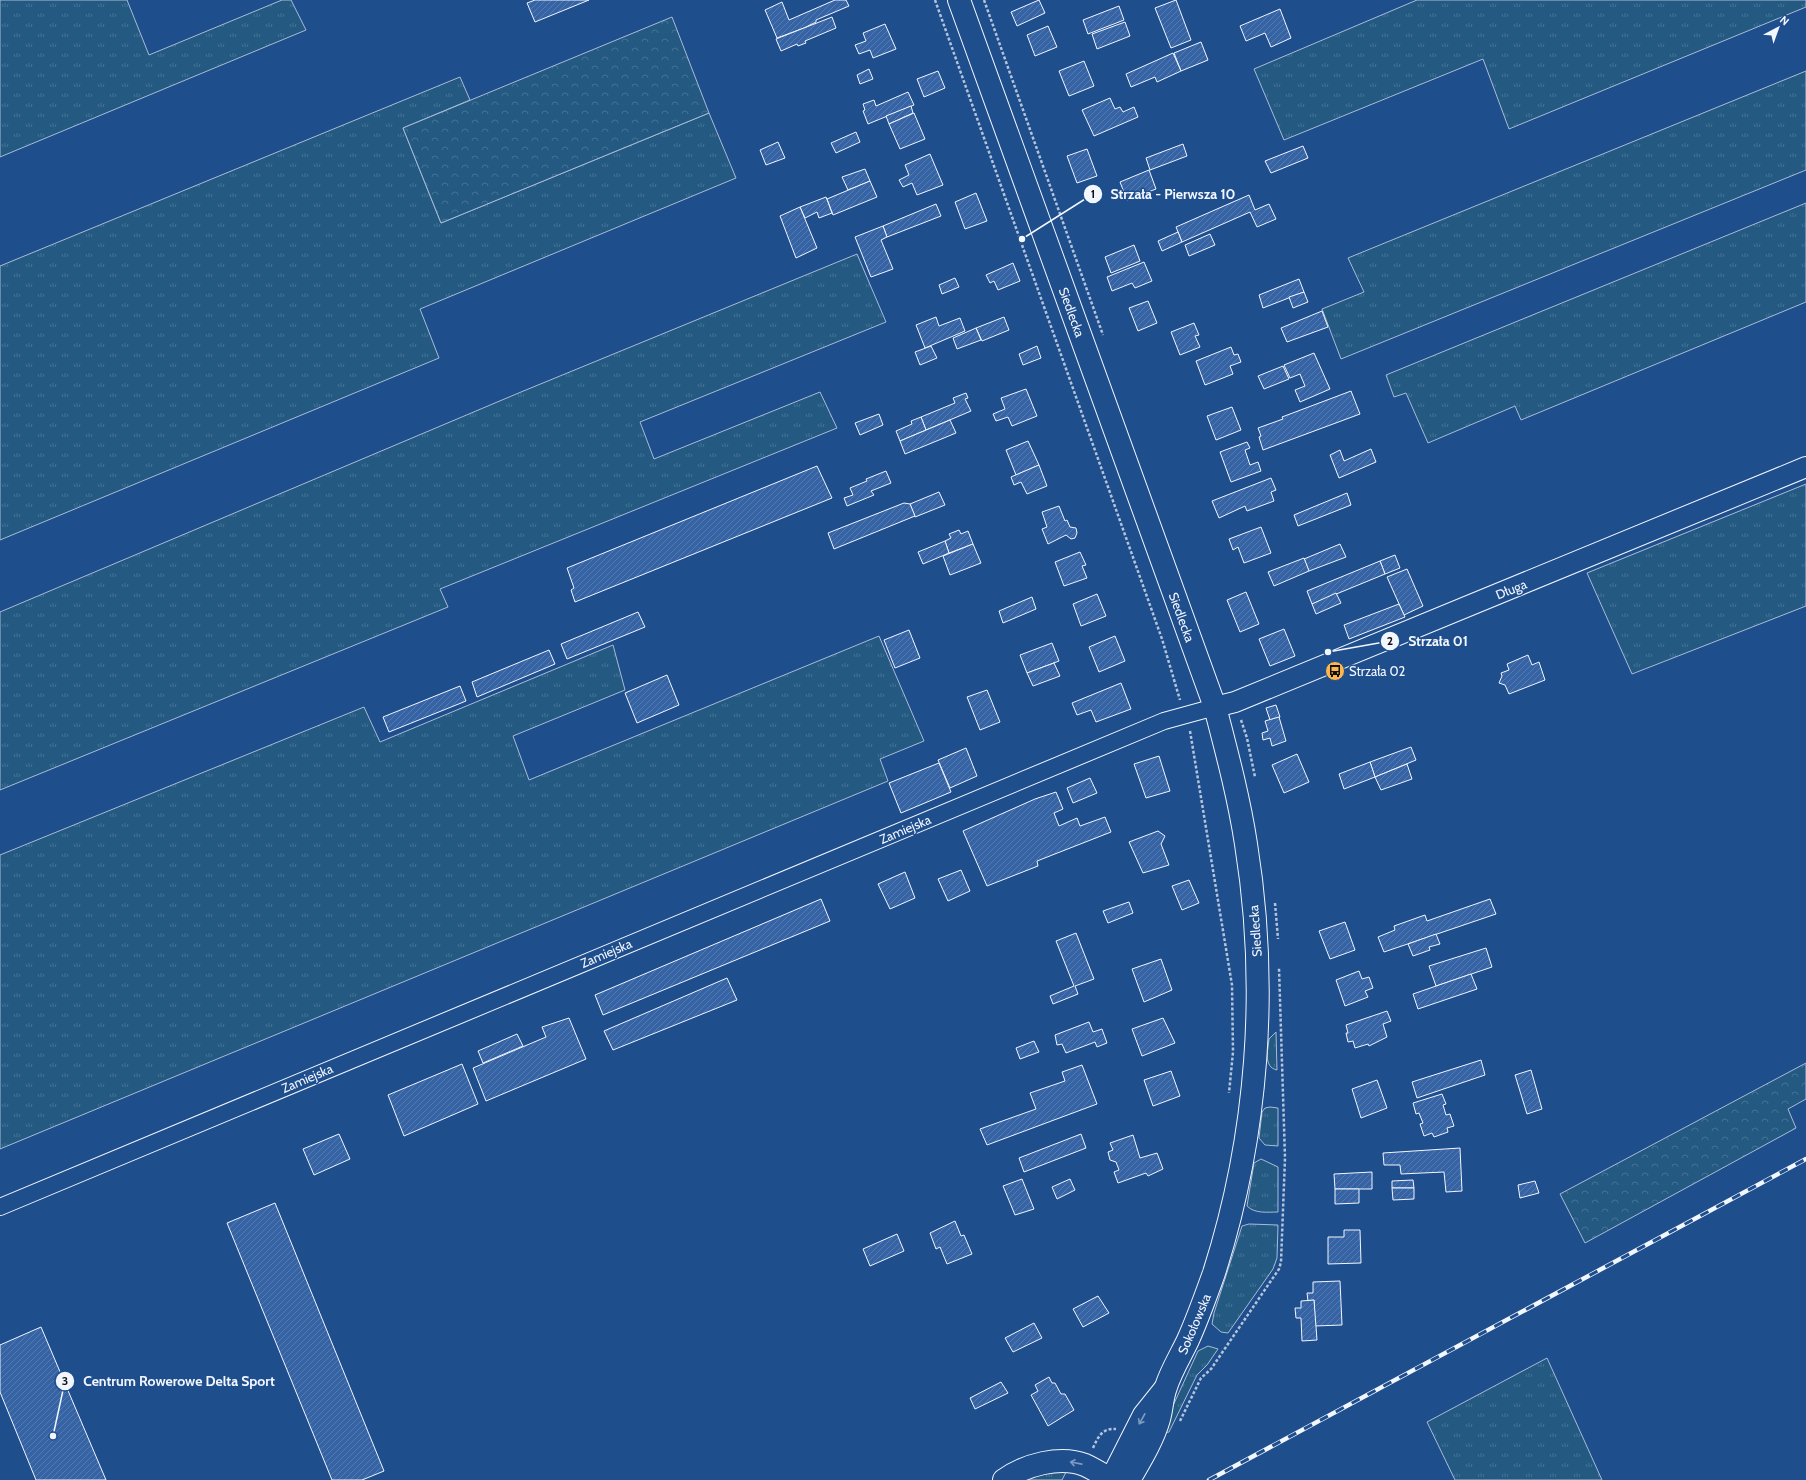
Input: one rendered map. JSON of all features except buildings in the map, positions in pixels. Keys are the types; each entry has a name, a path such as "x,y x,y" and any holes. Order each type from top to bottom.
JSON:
{"main road":[{"name":"Siedlecka","path":"959,0 1215,707 1233,776 1248,858 1257,943 1258,1004 1255,1073 1248,1129 1236,1191 1218,1259"},
{"name":"Sokołowska","path":"1116,1480 1144,1415 1166,1388 1196,1321 1218,1259"},
{"path":"1004,1480 1011,1475 1035,1466 1065,1462 1085,1465 1116,1480"}],"street":[{"name":"Długa","path":"1215,707 1235,702 1806,467"},
{"name":"Zamiejska","path":"0,1207 1164,721 1215,707"}],"path":[{"path":"935,0 1162,639 1181,702"},
{"path":"984,0 1105,339"},
{"path":"1190,727 1232,985 1233,1052 1229,1093"},
{"path":"1091,1452 1099,1436 1104,1431 1110,1429 1119,1431"}],"green space":[{"path":"0,0 127,0 149,55 282,0 291,0 306,30 0,157"},
{"path":"1417,0 1806,0 1806,7 1509,129 1483,59 1284,140 1254,69"},
{"path":"672,17 709,113 441,223 403,128"},
{"path":"1806,71 1806,170 1341,359 1322,309 1364,292 1348,258"},
{"path":"460,77 470,100 403,128 441,223 709,113 736,178 420,309 439,358 0,540 0,266"},
{"path":"1806,203 1806,302 1521,420 1515,406 1428,443 1406,393 1394,397 1386,375"},
{"path":"857,254 886,322 640,422 654,459 820,392 837,428 440,589 448,607 0,790 0,612 521,392"},
{"path":"1806,484 1806,606 1632,674 1587,573"},
{"path":"879,636 924,741 880,759 888,781 0,1149 0,855 364,707 380,742 613,645 625,690 513,736 529,780"},
{"path":"1276,1032 1277,1070 1270,1065 1267,1058 1269,1039"},
{"path":"1806,1063 1806,1099 1788,1109 1796,1128 1585,1243 1560,1194"},
{"path":"1265,1108 1278,1108 1278,1146 1265,1145 1259,1138 1262,1112"},
{"path":"1261,1159 1278,1167 1278,1212 1257,1211 1250,1209 1247,1206 1254,1163"},
{"path":"1249,1224 1278,1225 1277,1258 1273,1269 1228,1333 1221,1332 1212,1324 1214,1313 1242,1226"},
{"path":"1208,1346 1218,1349 1207,1365 1197,1375 1169,1432 1160,1434 1198,1351"},
{"path":"1547,1358 1602,1480 1455,1480 1427,1422"},
{"path":"1067,1470 1062,1480 1011,1480 1012,1479"}],"railway":[{"path":"1209,1480 1806,1159"}],"place":[{"name":"Strzała - Pierwsza 10","path":"1022,239"},
{"name":"Strzała 01","path":"1328,652"},
{"name":"Strzała 02","path":"1335,671"},
{"name":"Centrum Rowerowe Delta Sport","path":"53,1436"}]}
